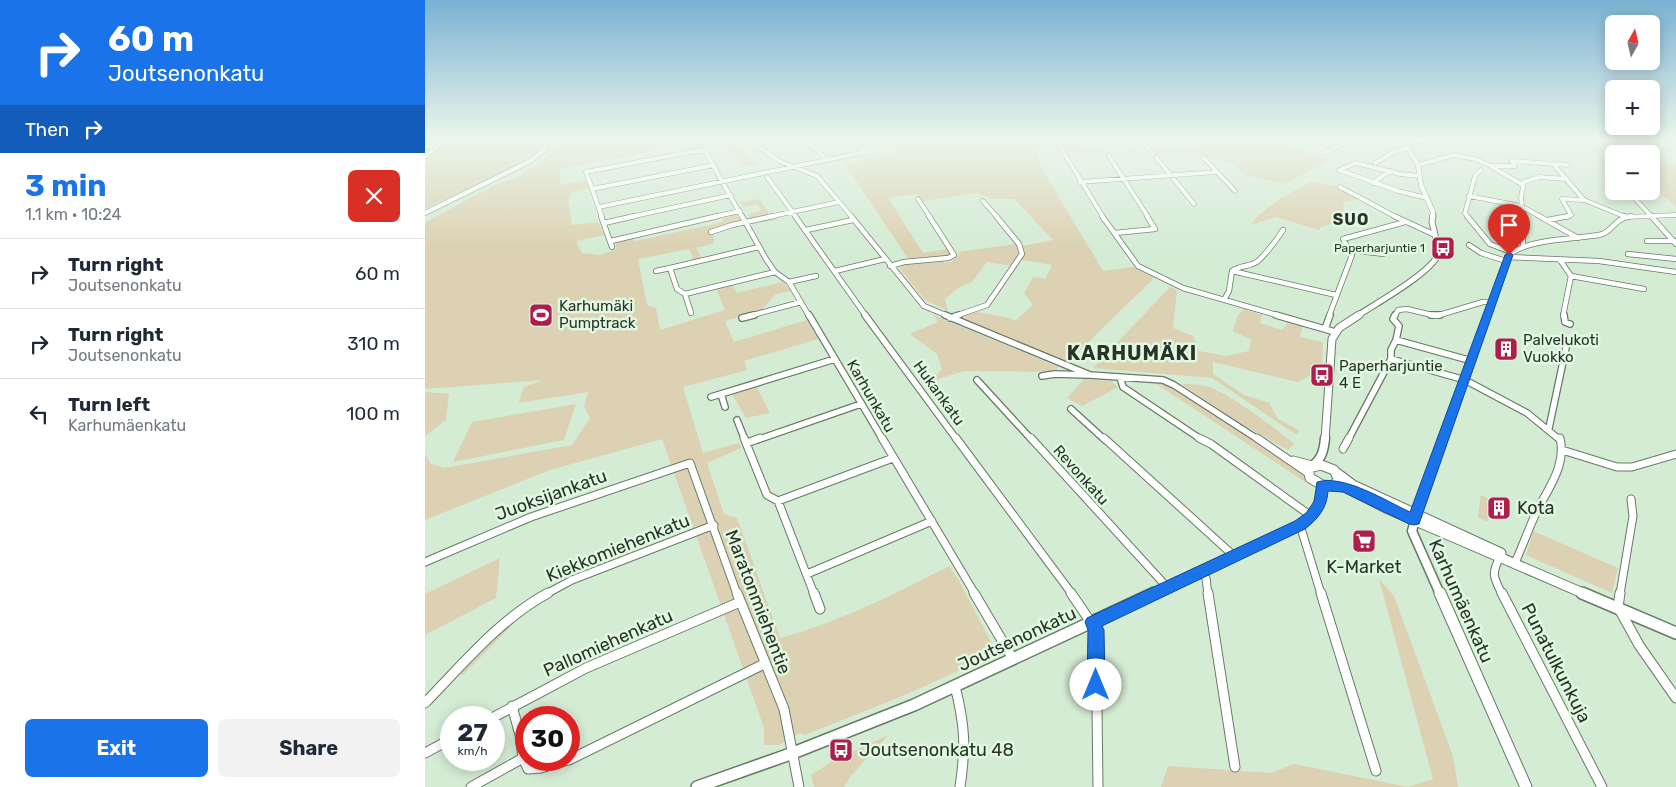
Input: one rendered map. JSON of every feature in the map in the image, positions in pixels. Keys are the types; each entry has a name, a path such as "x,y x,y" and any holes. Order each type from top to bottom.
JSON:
{"main road":[{"path":"1416,517 1349,483 1335,470 1325,466 1310,469 1313,481 1321,486 1345,487 1676,633"},
{"path":"1333,485 1339,480 1335,470"},
{"name":"Joutsenonkatu","path":"697,787 793,752 955,686 1300,525 1311,516 1320,502 1321,486"}],"street":[{"path":"425,213 501,175"},
{"name":"Karhunkatu","path":"587,175 592,189"},
{"path":"613,247 592,189 665,175"},
{"name":"Karhunkatu","path":"719,175 759,247 775,272 789,282 1013,659"},
{"path":"599,206 753,175"},
{"path":"813,175 817,176 839,202 924,306 1090,375"},
{"path":"1076,175 1107,225 1115,233 1138,266 1183,288 1335,332"},
{"path":"1115,233 1155,229 1121,175"},
{"path":"1080,182 1185,175"},
{"path":"1219,175 1235,191"},
{"path":"1352,175 1427,198"},
{"path":"1373,182 1384,175"},
{"path":"1042,376 1090,375 1163,380 1174,385 1289,459 1310,469 1319,461 1324,449 1332,339 1335,332 1348,321 1422,274 1437,258 1439,252 1432,222 1433,212 1419,176 1412,175"},
{"path":"1476,175 1469,196 1465,213 1466,217 1490,244 1508,256"},
{"path":"1506,175 1523,185"},
{"path":"1563,175 1583,200"},
{"path":"1171,176 1194,204"},
{"name":"Hukankatu","path":"767,177 1093,622"},
{"path":"1523,246 1524,223 1521,206 1524,182 1534,178 1567,179"},
{"path":"1390,188 1395,185"},
{"path":"1340,187 1405,222 1435,234"},
{"path":"604,223 731,195"},
{"path":"1469,196 1521,206 1578,238"},
{"path":"890,266 904,262 953,257 953,252 918,199"},
{"path":"1547,220 1565,218 1571,215 1562,199 1583,200 1626,217"},
{"path":"1637,200 1675,242"},
{"path":"950,318 987,305 1019,260 1022,251 1019,244 983,201"},
{"path":"711,232 746,222 839,202"},
{"path":"611,241 740,211"},
{"path":"1508,256 1523,246 1608,233 1617,221 1626,217 1676,215"},
{"path":"806,230 853,220"},
{"path":"1325,329 1352,255 1343,239 1405,222"},
{"path":"1224,300 1229,291 1232,271 1237,267 1257,262 1271,244 1276,241 1283,230"},
{"path":"1647,241 1675,242"},
{"path":"1469,245 1481,253 1560,260 1599,261 1676,272"},
{"path":"656,271 759,247"},
{"path":"1350,250 1384,254"},
{"path":"1628,254 1676,259"},
{"name":"Karhumäenkatu","path":"1508,256 1412,531 1526,787"},
{"path":"835,271 885,259"},
{"path":"1560,260 1571,276 1644,290"},
{"path":"670,268 677,289 685,294 691,312"},
{"path":"1232,271 1336,295"},
{"path":"685,294 775,272"},
{"path":"789,282 816,276"},
{"path":"1570,324 1565,322 1563,318 1571,276"},
{"path":"741,318 801,302"},
{"path":"1343,448 1391,359 1391,350 1396,340 1399,326 1393,319 1398,310 1407,309 1436,316 1483,302 1491,302"},
{"path":"1396,340 1472,361"},
{"path":"1549,428 1567,343"},
{"path":"711,397 835,359"},
{"path":"1391,359 1465,380 1527,413 1560,438 1563,450 1557,474 1536,514 1515,563"},
{"path":"1120,377 1123,387 1194,436 1211,444 1311,516"},
{"name":"Revonkatu","path":"977,380 1167,587"},
{"path":"721,394 725,407"},
{"path":"747,443 861,404"},
{"path":"1071,409 1234,556"},
{"path":"737,420 767,495 778,501 820,609"},
{"path":"1324,449 1328,463 1335,470"},
{"path":"1563,450 1617,467 1626,468 1676,454"},
{"path":"778,501 893,458"},
{"name":"Maratonmiehentie","path":"690,463 714,525 740,602 784,709 799,787"},
{"name":"Juoksijankatu","path":"425,562 531,517 690,463"},
{"path":"1631,499 1633,516 1618,607 1639,645 1676,698"},
{"path":"807,574 932,522"},
{"name":"Kiekkomiehenkatu","path":"425,703 489,638 526,606 572,580 714,525"},
{"path":"1300,525 1376,771"},
{"name":"Punatulkunkuja","path":"1501,555 1494,568 1494,578 1602,787"},
{"path":"1201,572 1206,578 1235,767"},
{"name":"Pallomiehenkatu","path":"505,711 587,668 740,602"},
{"path":"1093,622 1096,630 1098,787"},
{"path":"580,755 764,664"},
{"path":"955,686 963,716 965,752 960,787"},
{"path":"513,706 515,714"},
{"path":"425,753 440,745"},
{"path":"471,787 515,762"}],"shaded area":[{"path":"425,175 496,175 425,209"},
{"path":"521,175 560,175 560,185 587,181 589,188 572,192 568,201 572,225 598,222 604,235 576,241 582,253 600,255 617,249 615,241 630,238 635,241 723,222 722,217 736,213 743,226 713,232 714,243 696,248 702,259 694,261 689,249 638,259 647,305 656,308 660,330 725,310 716,288 732,284 737,293 783,282 791,291 776,294 760,311 725,321 734,342 807,320 818,339 744,361 747,370 683,387 703,453 739,443 741,448 707,463 724,514 737,518 780,638 845,616 888,597 949,566 958,579 997,653 905,695 805,735 800,733 779,745 764,745 764,728 662,439 550,470 425,520 425,454 431,464 444,468 572,445 590,418 584,406 588,392 518,403 524,387 543,380 425,389 425,223 493,186"},
{"path":"852,175 1045,175 1103,271 1134,267 1154,278 1068,362 956,318 977,312 1010,318 1015,321 1033,305 1024,293 1033,277 1045,279 1052,265 1017,259 1013,266 987,262 972,282 958,288 945,299 948,311 925,300 900,269 901,265 945,260 944,263 951,262 959,255 958,252 1016,244 1018,247 1053,240 1014,199 992,199 976,193 923,201 917,194 888,198 923,253 948,249 950,253 948,256 909,260"},
{"path":"1245,175 1302,175 1284,184"},
{"path":"1660,175 1676,175 1676,207 1660,193"},
{"path":"1310,182 1335,186 1359,199 1344,202 1343,210 1355,217 1321,227 1319,230 1276,217 1250,225 1270,206"},
{"path":"759,199 770,215 750,220 748,215 761,210 757,204 743,207 741,202"},
{"path":"1170,287 1177,290 1173,328 1193,336 1199,351 1226,356 1249,351 1251,340 1233,331 1237,317 1244,309 1262,315 1260,323 1282,330 1289,321 1303,324 1300,337 1323,342 1322,369 1298,382 1213,362 1213,374 1244,395 1269,403 1278,419 1299,430 1297,435 1212,378 1093,368"},
{"path":"933,314 1058,367 1055,372 965,371 931,381 942,369 937,354 910,334 938,322"},
{"path":"1084,379 1111,381 1118,387 1082,406 1067,398"},
{"path":"1149,382 1161,382 1167,385 1288,463 1302,474 1307,483 1155,383"},
{"path":"1182,384 1203,385 1219,391 1253,412 1294,444 1288,450 1238,422"},
{"path":"757,387 770,413 746,418 732,394"},
{"path":"425,392 449,394 446,420 425,436"},
{"path":"576,404 564,440 453,462 472,422"},
{"path":"1481,495 1496,503 1487,522 1478,517"},
{"path":"1533,531 1618,568 1612,593 1526,555"},
{"path":"500,558 496,598 425,635 425,594"},
{"path":"1379,579 1394,596 1453,756 1458,787 1408,787 1433,779"},
{"path":"522,615 463,675 460,674 490,642"},
{"path":"888,735 850,777 844,787 814,787 811,775 833,761"},
{"path":"1294,764 1408,787 1161,787 1168,766 1271,773"}],"place":[{"name":"Paperharjuntie 1","path":"1443,248"},
{"name":"Karhumäki Pumptrack","path":"541,315"},
{"name":"Palvelukoti Vuokko","path":"1506,349"},
{"name":"Paperharjuntie 4 E","path":"1322,375"},
{"name":"Kota","path":"1499,508"},
{"name":"K-Market","path":"1364,541"},
{"name":"Joutsenonkatu 48","path":"841,750"}],"district":[{"name":"SUO","path":"1351,219"},
{"name":"KARHUMÄKI","path":"1132,353"}],"route":[{"path":"1096,685 1096,630 1093,622 1300,525 1311,516 1320,502 1321,486 1345,487 1414,520 1509,255"}]}
